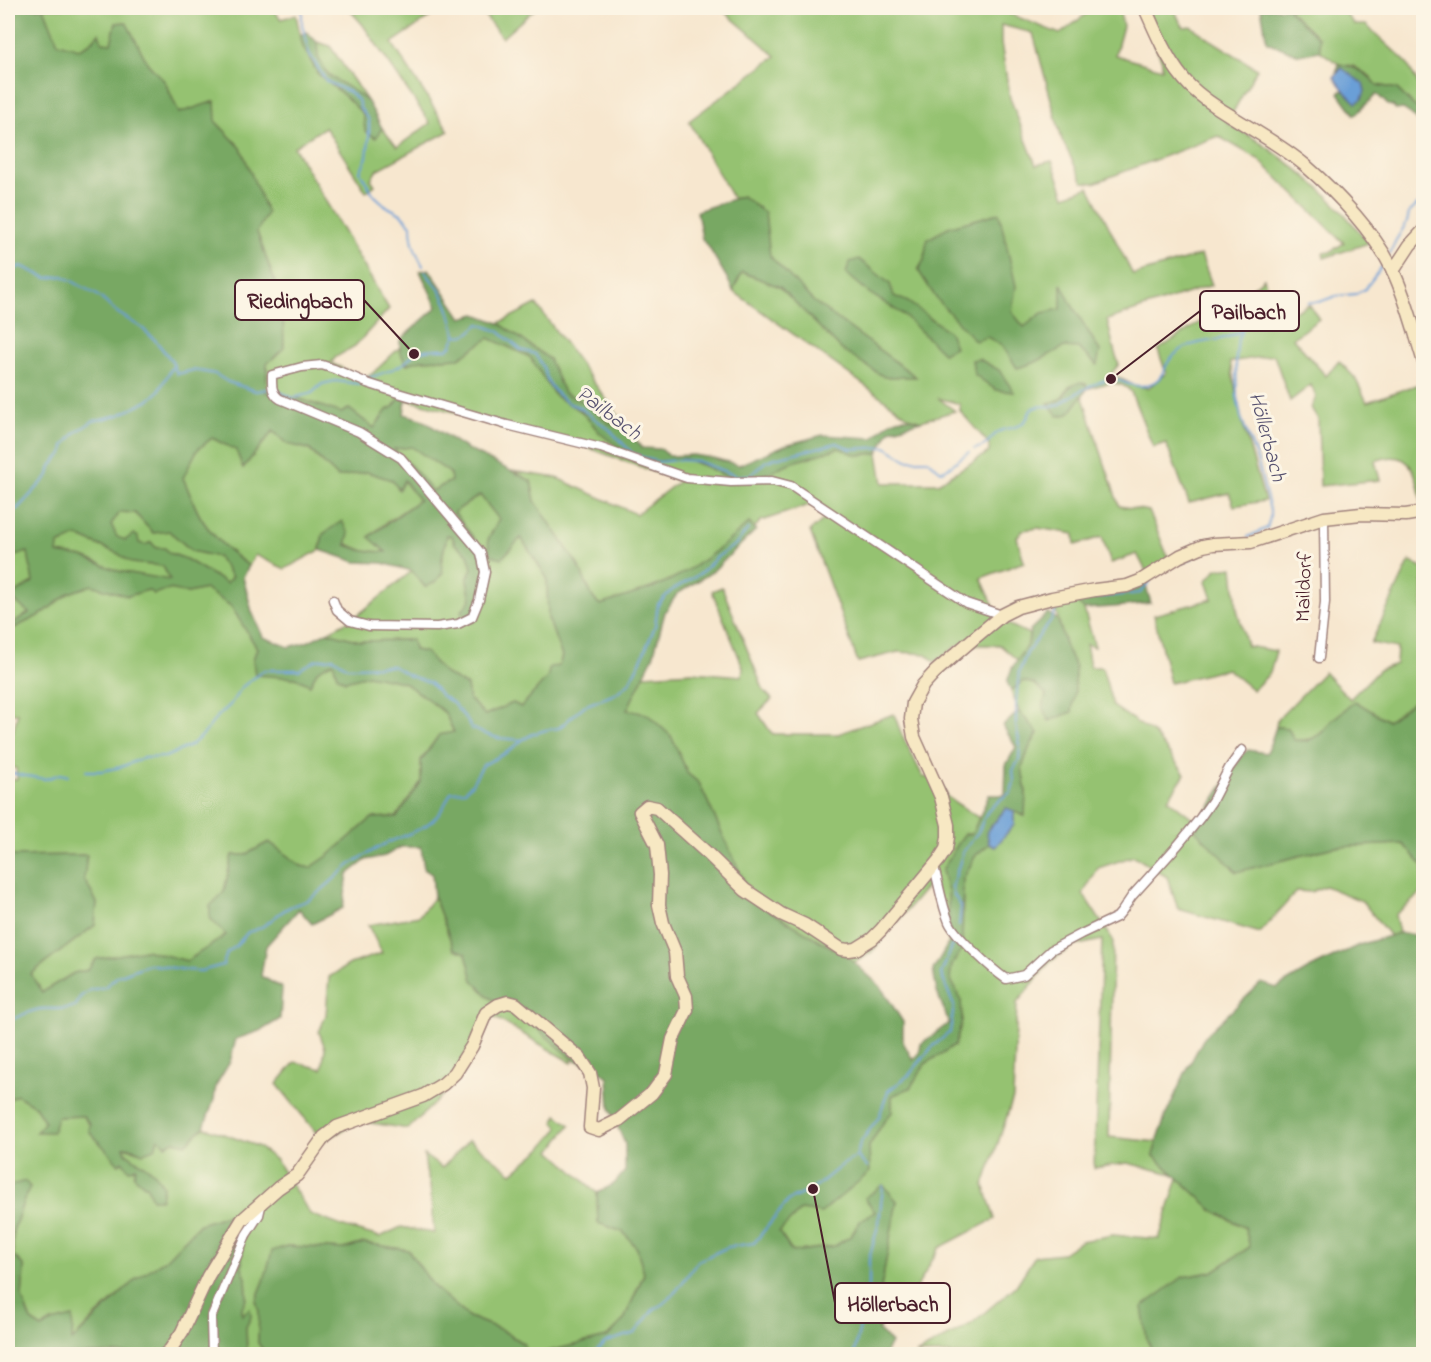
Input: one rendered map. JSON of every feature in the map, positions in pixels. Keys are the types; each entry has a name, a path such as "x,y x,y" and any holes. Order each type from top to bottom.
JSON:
{"street":[{"path":"1145,8 1164,48 1189,86 1209,102 1305,165 1366,229 1383,252 1405,298 1424,362"},
{"path":"1393,271 1410,245 1424,230"},
{"path":"333,600 337,610 350,621 369,626 437,627 458,624 472,617 479,600 485,572 481,553 401,458 359,432 280,399 273,391 272,375 302,367 322,365 398,393 602,448 687,478 731,482 772,481 791,486 966,603 1002,615"},
{"path":"165,1354 182,1332 208,1276 242,1220 297,1174 324,1137 337,1127 423,1096 443,1084 455,1073 472,1046 486,1013 498,1005 508,1002 516,1004 580,1058 590,1073 593,1088 590,1127 599,1130 619,1120 652,1093 666,1074 673,1039 687,1010 686,996 677,976 675,952 663,923 659,904 660,875 657,846 640,812 647,806 657,808 745,890 841,949 856,949 872,939 934,867 946,849 948,825 941,797 914,737 911,719 913,703 923,685 935,672 1002,615 1018,607 1052,598 1127,586 1140,581 1180,556 1203,546 1251,542 1324,518 1361,514 1406,515 1424,512"},
{"name":"Maildorf","path":"1319,658 1325,602 1324,518"},
{"path":"934,867 950,924 958,936 997,973 1006,979 1019,977 1029,972 1051,950 1062,943 1117,917 1132,896 1200,818 1242,750"},
{"path":"212,1354 212,1318 246,1235 259,1215 262,1202"}],"green space":[{"path":"10,8 44,8 58,43 79,49 89,44 99,33 102,42 111,43 116,23 126,22 148,64 165,82 179,113 215,101 216,122 241,148 267,213 257,232 283,305 284,348 267,364 266,392 300,399 341,413 349,409 374,428 387,410 393,407 400,398 406,400 404,414 421,419 465,448 531,481 535,501 578,565 593,598 600,605 657,586 682,573 717,550 749,523 756,530 712,572 677,594 665,612 653,657 627,710 647,714 671,736 688,774 699,783 753,901 849,958 880,986 903,1022 903,1042 913,1060 919,1054 921,1044 949,1023 937,992 933,970 949,942 948,892 942,870 964,834 972,834 989,795 1005,795 1006,765 1016,747 1003,726 1019,711 1038,733 1029,748 1022,768 1026,792 1025,816 1006,808 987,831 989,844 976,855 963,879 962,949 952,965 950,978 961,1000 962,1021 955,1045 925,1064 910,1088 892,1096 892,1112 869,1146 870,1172 821,1213 801,1210 779,1232 792,1252 835,1246 851,1236 861,1220 875,1212 865,1198 883,1185 897,1201 881,1287 895,1305 878,1330 891,1343 885,1354 538,1354 607,1337 624,1320 644,1274 637,1248 623,1232 598,1223 597,1193 614,1184 625,1171 625,1144 610,1108 608,1077 596,1068 573,1059 525,1018 490,998 473,980 466,953 454,949 434,897 432,874 424,869 421,847 401,847 385,856 366,860 348,874 343,908 312,924 299,909 266,946 261,976 282,988 280,1019 262,1030 236,1039 230,1062 216,1085 214,1100 204,1127 186,1144 174,1141 166,1145 158,1138 155,1149 143,1153 124,1147 126,1153 155,1173 163,1186 161,1199 152,1199 147,1187 134,1176 136,1167 129,1170 122,1161 119,1164 89,1131 90,1124 83,1116 57,1117 53,1132 36,1132 45,1122 35,1106 17,1095 8,1100 8,856 87,855 84,879 97,903 95,925 31,974 42,992 74,973 88,970 96,959 145,950 187,961 226,935 210,918 210,906 224,892 232,855 245,855 269,842 301,866 310,868 328,856 372,818 397,817 421,782 421,761 439,735 454,732 445,713 403,682 368,675 345,681 337,676 333,662 317,671 310,685 296,678 255,675 253,660 257,648 231,606 205,589 188,593 169,589 154,594 148,590 128,596 92,585 69,593 42,614 8,631 8,626 29,613 10,597 33,582 28,552 8,558 8,18","holes":["273,431 287,444 309,449 338,477 367,472 392,480 399,490 404,480 419,500 369,537 386,552 364,551 346,545 349,534 342,521 323,534 320,550 356,562 382,563 412,571 425,587 436,582 443,572 441,563 447,535 452,536 455,544 468,554 472,568 467,580 471,599 461,612 473,622 483,604 491,578 485,553 454,512 480,495 499,519 488,540 490,555 502,558 521,538 547,578 548,618 562,656 559,666 550,667 547,678 521,707 513,703 485,715 469,699 467,686 444,673 425,652 414,650 412,640 360,641 327,632 307,642 289,647 263,637 252,612 243,577 249,566 235,556 211,532 196,509 183,478 197,450 212,438 236,450 243,468","412,447 450,473 451,481 432,491 394,449","120,512 135,513 153,533 169,531 192,551 218,557 232,577 226,583 186,559 169,553 165,548 156,548 151,542 145,545 139,543 138,537 134,534 125,540 117,537 111,524","77,536 117,553 132,563 163,566 170,580 118,571 83,557 57,553 58,545"]},
{"path":"44,8 272,8 281,19 296,15 303,47 318,74 363,114 376,137 382,128 397,147 430,123 363,25 348,8 443,8 392,43 449,131 377,170 371,179 375,185 366,192 325,127 294,147 389,309 355,346 336,357 331,363 363,378 373,373 400,347 406,364 421,360 459,358 489,338 530,357 555,396 581,411 601,434 654,462 685,459 702,465 761,476 787,464 839,448 857,455 878,453 883,483 938,483 989,452 989,444 960,411 960,404 938,398 955,411 921,421 909,417 733,291 742,272 780,287 842,350 915,376 813,301 769,256 765,213 742,196 733,199 689,121 776,56 720,8 995,8 1060,34 1094,8 1119,8 1123,26 1115,55 1162,69 1162,61 1139,8 1174,8 1184,27 1191,26 1257,69 1227,123 1271,150 1300,172 1338,207 1369,243 1324,258 1323,253 1330,252 1344,243 1258,159 1218,136 1094,183 1083,182 1062,140 1033,33 1001,25 1001,43 1010,98 1036,165 1052,161 1065,196 1089,187 1133,275 1201,255 1212,285 1107,320 1119,364 1111,374 1133,385 1148,388 1166,373 1158,350 1197,324 1234,304 1264,278 1274,323 1309,304 1319,319 1293,338 1326,376 1339,361 1355,378 1367,402 1422,383 1424,388 1423,510 1419,488 1412,469 1407,462 1399,458 1389,457 1375,461 1380,480 1320,486 1318,419 1311,408 1316,397 1311,385 1290,401 1274,355 1230,362 1242,421 1265,501 1234,506 1229,493 1189,503 1166,443 1153,447 1131,392 1122,385 1105,384 1087,389 1086,384 1069,387 1061,398 1048,403 1058,415 1069,414 1082,395 1119,506 1149,511 1168,557 1150,579 1137,554 1111,563 1102,537 1075,545 1074,534 1038,528 1023,530 1017,537 1024,562 981,578 1001,621 1029,634 1028,644 1017,660 1000,645 958,645 935,662 926,654 898,652 858,662 810,531 829,515 815,503 761,521 754,528 749,523 700,563 682,574 652,588 600,605 593,598 578,565 535,501 531,481 512,471 557,478 636,514 679,481 581,445 400,398 393,407 387,410 374,428 349,409 341,413 300,399 266,392 267,364 283,305 257,232 241,148 216,122 179,113 165,82 148,64 126,22 116,23 111,44 101,42 99,34 89,44 79,49 58,44"},
{"path":"479,8 536,8 502,38"},
{"path":"1261,8 1289,8 1319,38 1320,51 1299,55 1267,42"},
{"path":"1289,8 1341,8 1355,25 1366,25 1406,62 1423,92 1423,114 1397,89 1377,85 1370,76 1353,66 1339,64 1320,51 1319,38"},
{"path":"307,32 317,42 318,57 328,75 368,102 382,128 376,138 365,131 363,114 318,74 303,47 300,35"},
{"path":"317,42 330,46 368,102 339,83 326,71 317,55"},
{"path":"1339,64 1360,71 1377,85 1397,89 1423,114 1423,138 1420,132 1421,125 1412,115 1403,109 1396,110 1377,94 1355,115 1339,93 1343,90 1346,93 1351,76 1342,68 1336,72"},
{"path":"742,196 765,213 770,256 813,301 916,377 884,377 842,350 780,287 742,272 733,291 702,239 697,211"},
{"path":"999,213 1016,286 1012,312 1024,327 1042,313 1061,309 1061,283 1100,351 1097,365 1078,348 1064,347 1034,363 1017,368 1002,345 987,337 975,341 936,298 918,270 924,260 927,240 948,227"},
{"path":"859,259 890,284 894,296 908,302 949,332 955,347 943,353 904,315 869,293 846,273 850,262"},
{"path":"429,269 462,318 476,314 499,323 549,359 564,393 585,402 616,426 622,421 642,448 661,449 669,456 693,455 739,465 785,445 823,435 873,438 889,423 899,418 921,421 890,430 878,453 857,455 839,448 787,464 761,476 739,479 725,476 685,459 654,462 627,454 601,434 581,411 555,396 530,357 489,338 459,358 421,360 406,364 400,351 400,340 437,307 420,271"},
{"path":"536,304 622,421 616,426 585,402 564,393 549,359 499,323"},
{"path":"979,359 999,370 1014,392 996,390 974,374 972,360"},
{"path":"1080,382 1086,384 1087,389 1069,414 1058,416 1048,403 1057,401 1063,397 1069,387"},
{"path":"273,431 287,444 308,449 338,477 367,472 392,480 403,480 419,500 370,536 387,552 364,551 323,534 320,550 285,569 255,555 249,566 216,538 201,518 183,478 197,450 212,438 236,450 243,468"},
{"path":"412,447 450,473 451,481 432,491 393,448"},
{"path":"480,495 499,519 488,540 502,558 521,537 547,578 548,618 562,656 559,666 521,707 513,703 485,715 469,699 467,686 444,673 425,652 414,650 411,640 360,641 327,632 354,618 412,571 425,587 442,572 441,563 447,535 452,536 455,544 468,553 472,568 467,580 471,599 461,612 473,622 483,604 491,578 485,553 454,512"},
{"path":"120,512 135,513 153,533 169,531 192,551 218,557 232,576 227,584 186,559 156,548 151,542 145,546 117,538 111,524"},
{"path":"77,536 117,553 132,563 163,566 170,581 118,571 83,557 57,553 58,545"},
{"path":"28,551 33,582 30,613 8,626 8,558"},
{"path":"1410,561 1423,569 1423,694 1388,721 1331,721 1319,735 1307,740 1294,740 1288,728 1276,727 1277,720 1324,672 1350,699 1379,670 1396,664 1397,648 1371,643"},
{"path":"1233,567 1237,609 1247,646 1276,651 1270,673 1253,690 1227,669 1170,683 1154,615 1212,599 1206,581 1217,569"},
{"path":"1145,583 1151,603 1084,609 1077,603 1080,596"},
{"path":"92,585 128,596 148,590 154,594 169,589 188,593 205,589 231,606 257,648 253,660 256,674 296,678 310,685 317,671 333,661 345,681 368,675 403,682 445,713 454,733 439,735 421,760 421,782 396,817 372,818 328,856 310,868 301,866 269,842 245,855 232,855 224,892 210,918 227,935 187,961 145,950 74,973 42,992 31,974 95,925 97,903 84,879 86,855 8,856 8,779 17,779 16,768 8,768 8,727 13,732 18,713 8,713 8,631 42,614 69,593"},
{"path":"722,587 764,691 772,699 758,713 772,734 838,734 894,714 923,777 938,779 947,797 979,818 972,834 942,870 948,892 949,942 931,882 871,953 854,963 753,901 699,783 688,774 671,736 627,710 644,675 692,672 742,676 743,667 712,591"},
{"path":"1080,596 1077,603 1084,609 1095,647 1086,644 1090,667 1102,667 1113,706 1154,734 1185,774 1168,799 1199,823 1236,872 1334,847 1403,844 1423,865 1423,892 1395,915 1399,933 1390,936 1362,901 1325,886 1311,892 1297,891 1260,933 1178,909 1167,877 1134,856 1098,868 1083,894 1113,940 1109,1137 1157,1142 1153,1155 1173,1174 1127,1163 1094,1168 1102,940 1073,946 1050,962 1017,1003 1013,1098 984,1185 995,1219 939,1248 917,1287 895,1305 881,1287 897,1201 861,1220 851,1236 835,1246 792,1252 779,1232 801,1210 869,1172 869,1146 892,1112 892,1095 910,1088 925,1064 955,1045 962,1021 961,1000 950,978 952,965 962,949 963,879 976,855 989,844 995,847 1014,825 1014,811 1024,816 1026,792 1022,768 1029,748 1038,733 1019,711 1011,691 1023,681 1034,684 1046,694 1043,707 1075,666 1066,648 1053,600"},
{"path":"1048,613 1058,620 1066,648 1075,666 1072,712 1049,721 1043,707 1046,694 1034,684 1023,681 1011,691 1007,682 1012,668 1028,644 1030,630"},
{"path":"1423,694 1423,865 1403,844 1334,847 1237,872 1195,830 1243,754 1248,750 1267,753 1276,727 1288,728 1294,740 1308,741 1322,733 1331,721 1355,701 1388,721"},
{"path":"434,897 454,949 466,953 473,980 490,998 525,1018 573,1059 572,1063 496,1018 489,1017 471,1056 455,1083 408,1129 359,1121 323,1141 277,1084 295,1062 322,1069 325,1048 319,1032 326,1015 329,977 350,964 382,953 368,925 419,916"},
{"path":"1399,933 1423,936 1423,1354 1154,1354 1147,1340 1142,1307 1183,1277 1212,1272 1250,1247 1245,1227 1214,1211 1153,1155 1165,1117 1205,1036 1261,983 1277,988 1309,969 1359,945"},
{"path":"17,1095 35,1106 45,1122 37,1132 57,1117 83,1116 119,1164 122,1161 136,1166 134,1176 147,1187 155,1173 126,1153 124,1147 144,1153 158,1137 186,1144 204,1127 257,1146 276,1160 310,1214 380,1237 401,1227 434,1233 430,1185 424,1155 442,1168 469,1140 512,1173 541,1149 559,1128 554,1122 557,1115 570,1125 551,1151 597,1193 598,1223 623,1232 637,1248 644,1273 624,1320 607,1337 538,1354 525,1354 525,1345 502,1330 469,1317 434,1287 408,1250 364,1243 344,1249 286,1246 264,1281 256,1301 259,1311 258,1343 266,1354 247,1354 246,1327 242,1315 242,1308 247,1297 246,1278 242,1268 243,1235 234,1242 200,1224 166,1259 136,1279 71,1342 52,1322 42,1328 31,1321 22,1298 24,1266 13,1255 13,1231 30,1187 12,1185 8,1191 8,1100"},
{"path":"1178,1178 1214,1211 1245,1228 1250,1247 1212,1272 1183,1277 1147,1340 1154,1354 916,1354 971,1324 1016,1286 1035,1256 1063,1253 1081,1241 1113,1235 1159,1239"},
{"path":"25,1181 30,1187 13,1231 13,1255 24,1266 22,1298 31,1321 42,1328 52,1322 73,1317 72,1341 136,1279 166,1259 200,1224 228,1215 234,1223 234,1242 243,1234 242,1268 246,1278 247,1297 242,1308 242,1315 250,1308 251,1317 246,1327 247,1354 8,1354 8,1191 12,1185"},
{"path":"364,1243 408,1250 434,1287 469,1317 502,1330 525,1345 525,1354 266,1354 258,1343 259,1311 256,1301 272,1251 287,1246 344,1249"}],"water":[{"path":"1342,68 1363,84 1365,91 1362,99 1356,103 1334,77"},
{"path":"1006,808 1014,811 1014,825 995,847 989,844 987,832"}],"waterway":[{"name":"Pailbach","path":"302,8 302,24 309,53 326,81 349,92 358,100 360,108 369,120 367,157 360,172 374,195 386,206 401,214 411,225 414,246 423,266"},
{"name":"Pailbach","path":"1390,253 1407,222 1409,213 1417,205 1424,208"},
{"name":"Pailbach","path":"1308,302 1319,302 1336,296 1356,294 1365,289 1383,265"},
{"path":"8,272 21,266 47,278 63,276 97,295 155,340 172,361 177,374 194,370 215,374 228,382 256,391 268,389"},
{"name":"Pailbach","path":"425,271 445,300 456,335"},
{"name":"Pailbach","path":"974,449 985,445 1000,431 1021,424 1035,407 1059,405 1102,381 1112,379 1137,386 1153,383 1161,376 1173,356 1181,350 1188,346 1236,334 1271,303 1284,298 1297,298"},
{"name":"Pailbach","path":"456,335 466,335 479,324 498,331 521,350 535,354 549,384 558,395 609,429 633,454 659,462 697,461 737,476 751,475 765,462 775,458 837,443 851,449 886,447 907,460 928,460 941,471 969,452"},
{"name":"Höllerbach","path":"1242,331 1238,339 1236,357 1237,396 1241,417 1257,459 1270,510 1267,528 1248,537"},
{"path":"368,378 399,366 421,351 447,349 456,335"},
{"path":"8,512 17,509 49,475 51,466 63,453 64,446 75,433 93,421 119,415 148,401 158,392 173,366"},
{"path":"276,390 293,398 312,393 322,384 335,381 360,384"},
{"path":"8,1021 37,1010 76,1006 80,997 90,990 105,987 118,976 149,964 201,971 223,965 227,953 248,932 260,928 290,907 309,900 357,860 385,844 421,829 432,821 441,811 451,792 465,791 483,765 509,751 533,734 559,728 584,706 615,694 629,683 655,626 658,604 671,591 701,573 717,557 736,544 748,529"},
{"name":"Höllerbach","path":"1180,563 1192,558"},
{"name":"Höllerbach","path":"959,926 961,906 952,887 963,852 978,832 987,812 1011,792 1014,782 1013,770 1019,760 1020,745 1016,726 1019,672 1027,653 1052,619 1056,608 1079,599 1140,593 1150,581"},
{"path":"86,771 102,771 121,767 143,758 165,757 190,746 230,705 242,687 264,670 299,670 316,660 334,658 347,667 393,666 408,675 430,683 442,696 452,702 471,728 498,738 522,740"},
{"path":"8,773 45,779 61,774 68,776"},
{"name":"Höllerbach","path":"593,1354 606,1342 635,1333 653,1310 677,1290 698,1261 728,1247 754,1243 789,1200 813,1189 842,1165 857,1156 860,1143 879,1117 888,1091 909,1075 932,1047 950,1032 954,1006 941,974 954,942"},
{"path":"857,1156 867,1167"},
{"path":"854,1354 869,1285 869,1259 879,1222 883,1186"}],"place":[{"name":"Riedingbach","path":"414,354"},
{"name":"Pailbach","path":"1111,379"},
{"name":"Höllerbach","path":"813,1189"}]}
